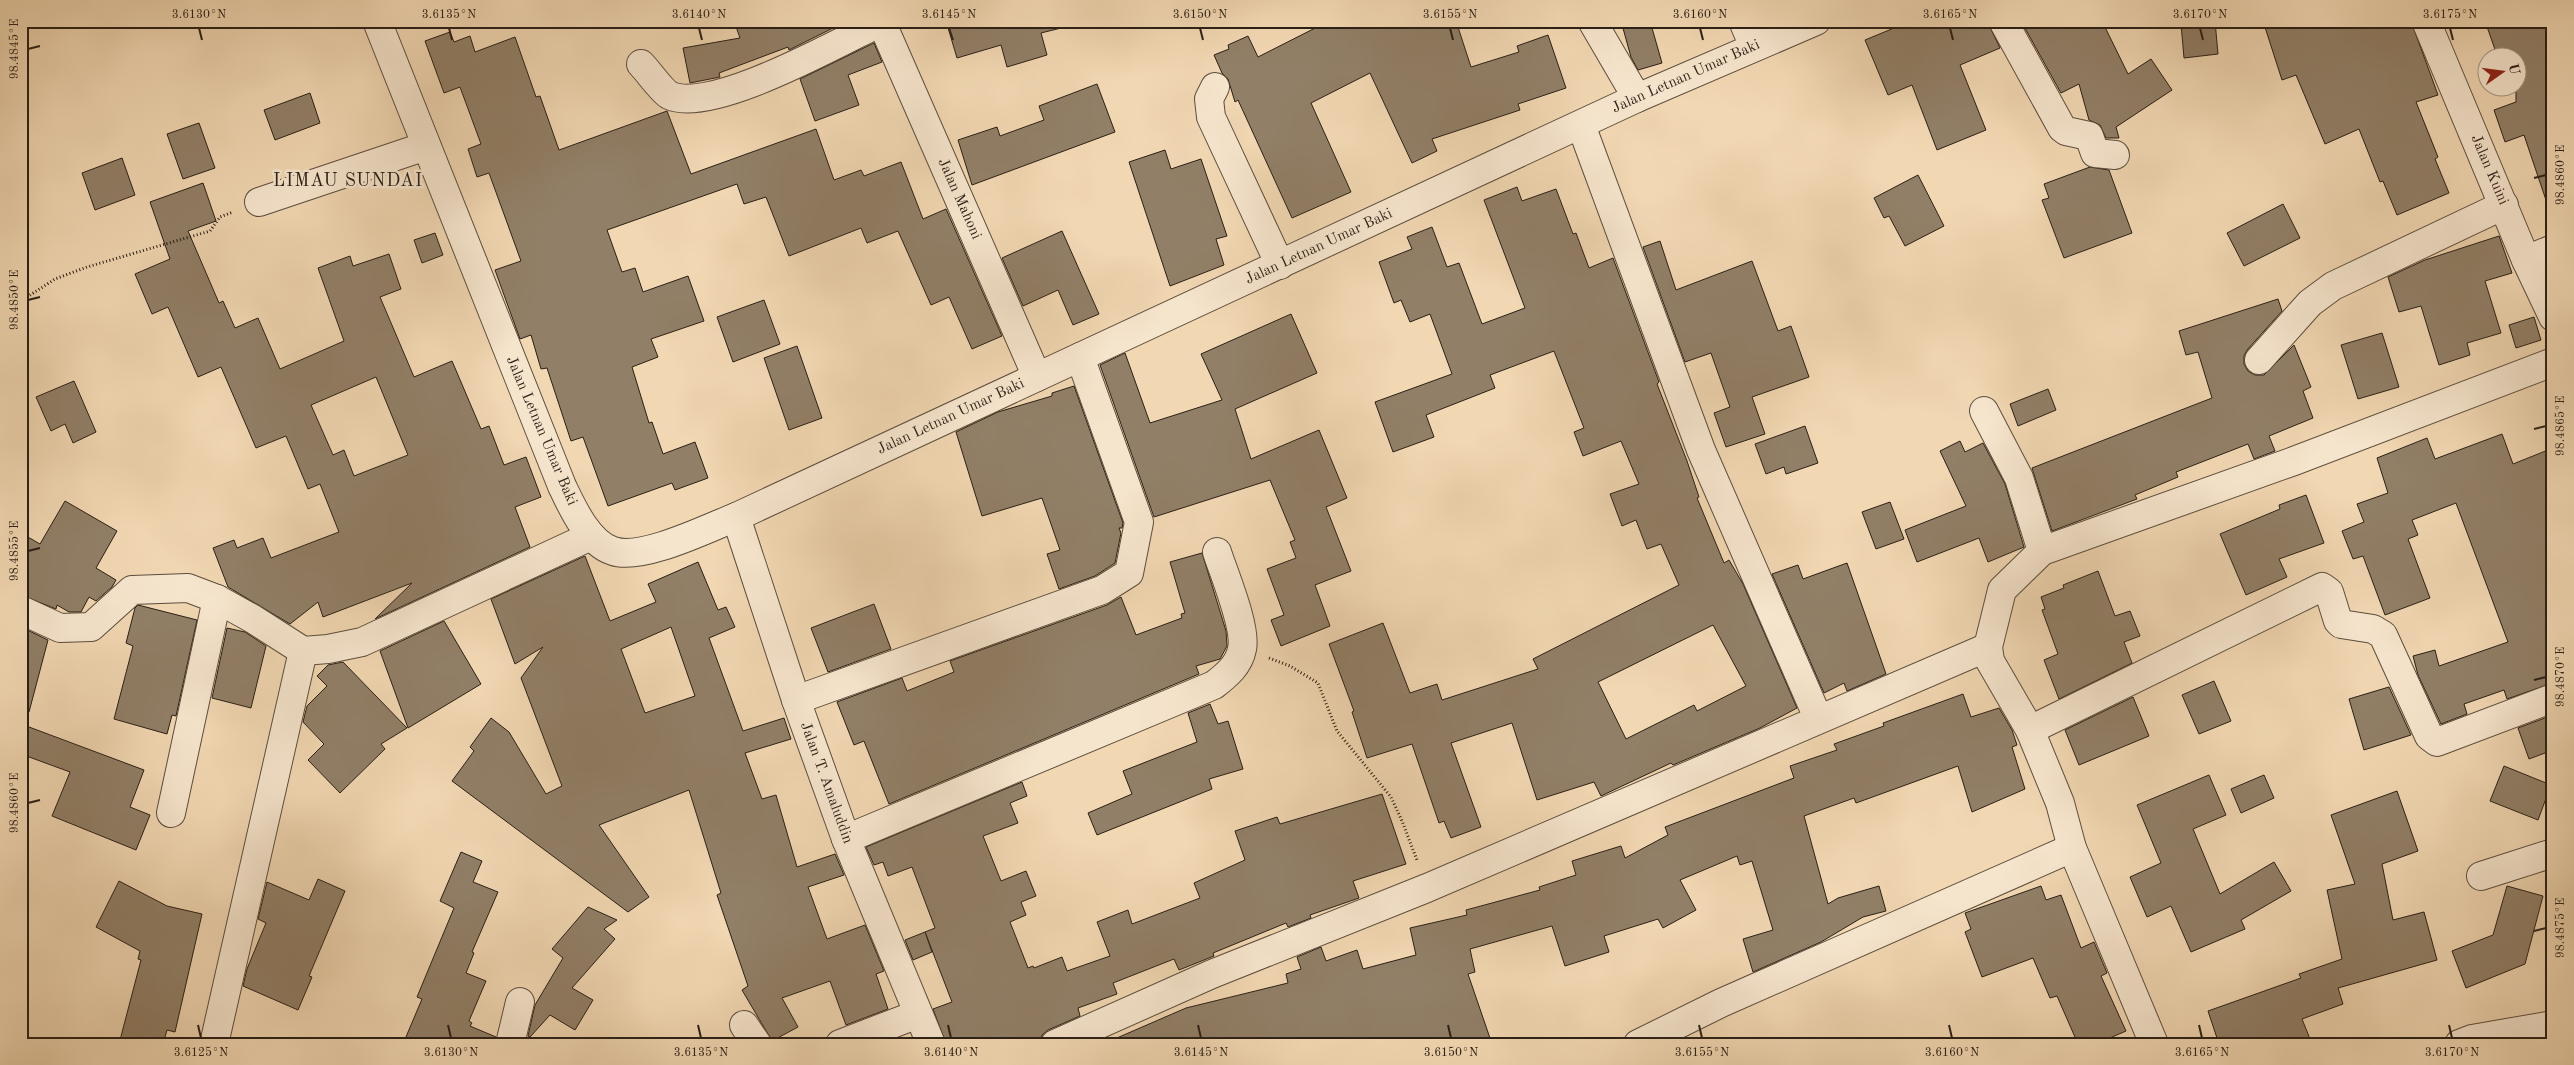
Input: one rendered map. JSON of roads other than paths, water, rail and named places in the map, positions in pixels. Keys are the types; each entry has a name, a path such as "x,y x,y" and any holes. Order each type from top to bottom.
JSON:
{"street":[{"name":"Jalan Letnan Umar Baki","path":"377,21 562,486 576,514 591,536 612,551 638,552 670,543 736,517 1637,98 1816,21"},
{"path":"1592,21 1637,98"},
{"path":"1743,21 1754,47"},
{"path":"2003,21 2062,128 2066,131 2089,136 2095,153 2115,154"},
{"name":"Jalan Kuini","path":"2426,21 2526,260 2553,317"},
{"path":"641,64 669,95 695,99 709,97 730,92 783,69 881,22"},
{"name":"Jalan Mahoni","path":"881,22 1037,377"},
{"path":"1215,87 1208,100 1211,116 1280,265"},
{"path":"1580,125 1701,450 1818,718"},
{"path":"259,202 426,146"},
{"path":"2259,360 2310,303 2333,286 2504,205"},
{"path":"2526,260 2553,249"},
{"path":"796,700 1102,590 1129,573 1139,522 1080,357"},
{"path":"2154,1044 2072,848 2060,803 2030,730 1990,661 1988,646 2002,590 2042,551 2294,461 2553,362"},
{"path":"1984,411 2019,478 2042,551"},
{"name":"Jalan T. Amaluddin","path":"736,517 796,700 846,839 930,1044"},
{"path":"21,610 60,628 92,627 132,590 188,588 217,598 303,651 328,649 362,642 591,536"},
{"path":"846,839 1214,685 1227,675 1238,662 1243,648 1242,631 1217,552"},
{"path":"2030,730 2322,587 2329,592 2338,621 2341,624 2374,629 2383,635 2429,736 2437,742 2553,698"},
{"path":"171,813 217,598"},
{"path":"1055,1044 1212,974 1427,888 1988,646"},
{"path":"214,1044 303,651"},
{"path":"1638,1044 1721,1003 2072,848"},
{"path":"2481,876 2553,853"},
{"path":"510,1044 520,1002"},
{"path":"840,1044 918,1014"},
{"path":"2459,1044 2472,1039 2553,1025"}],"district":[{"name":"LIMAU SUNDAI","path":"348,181"}]}
